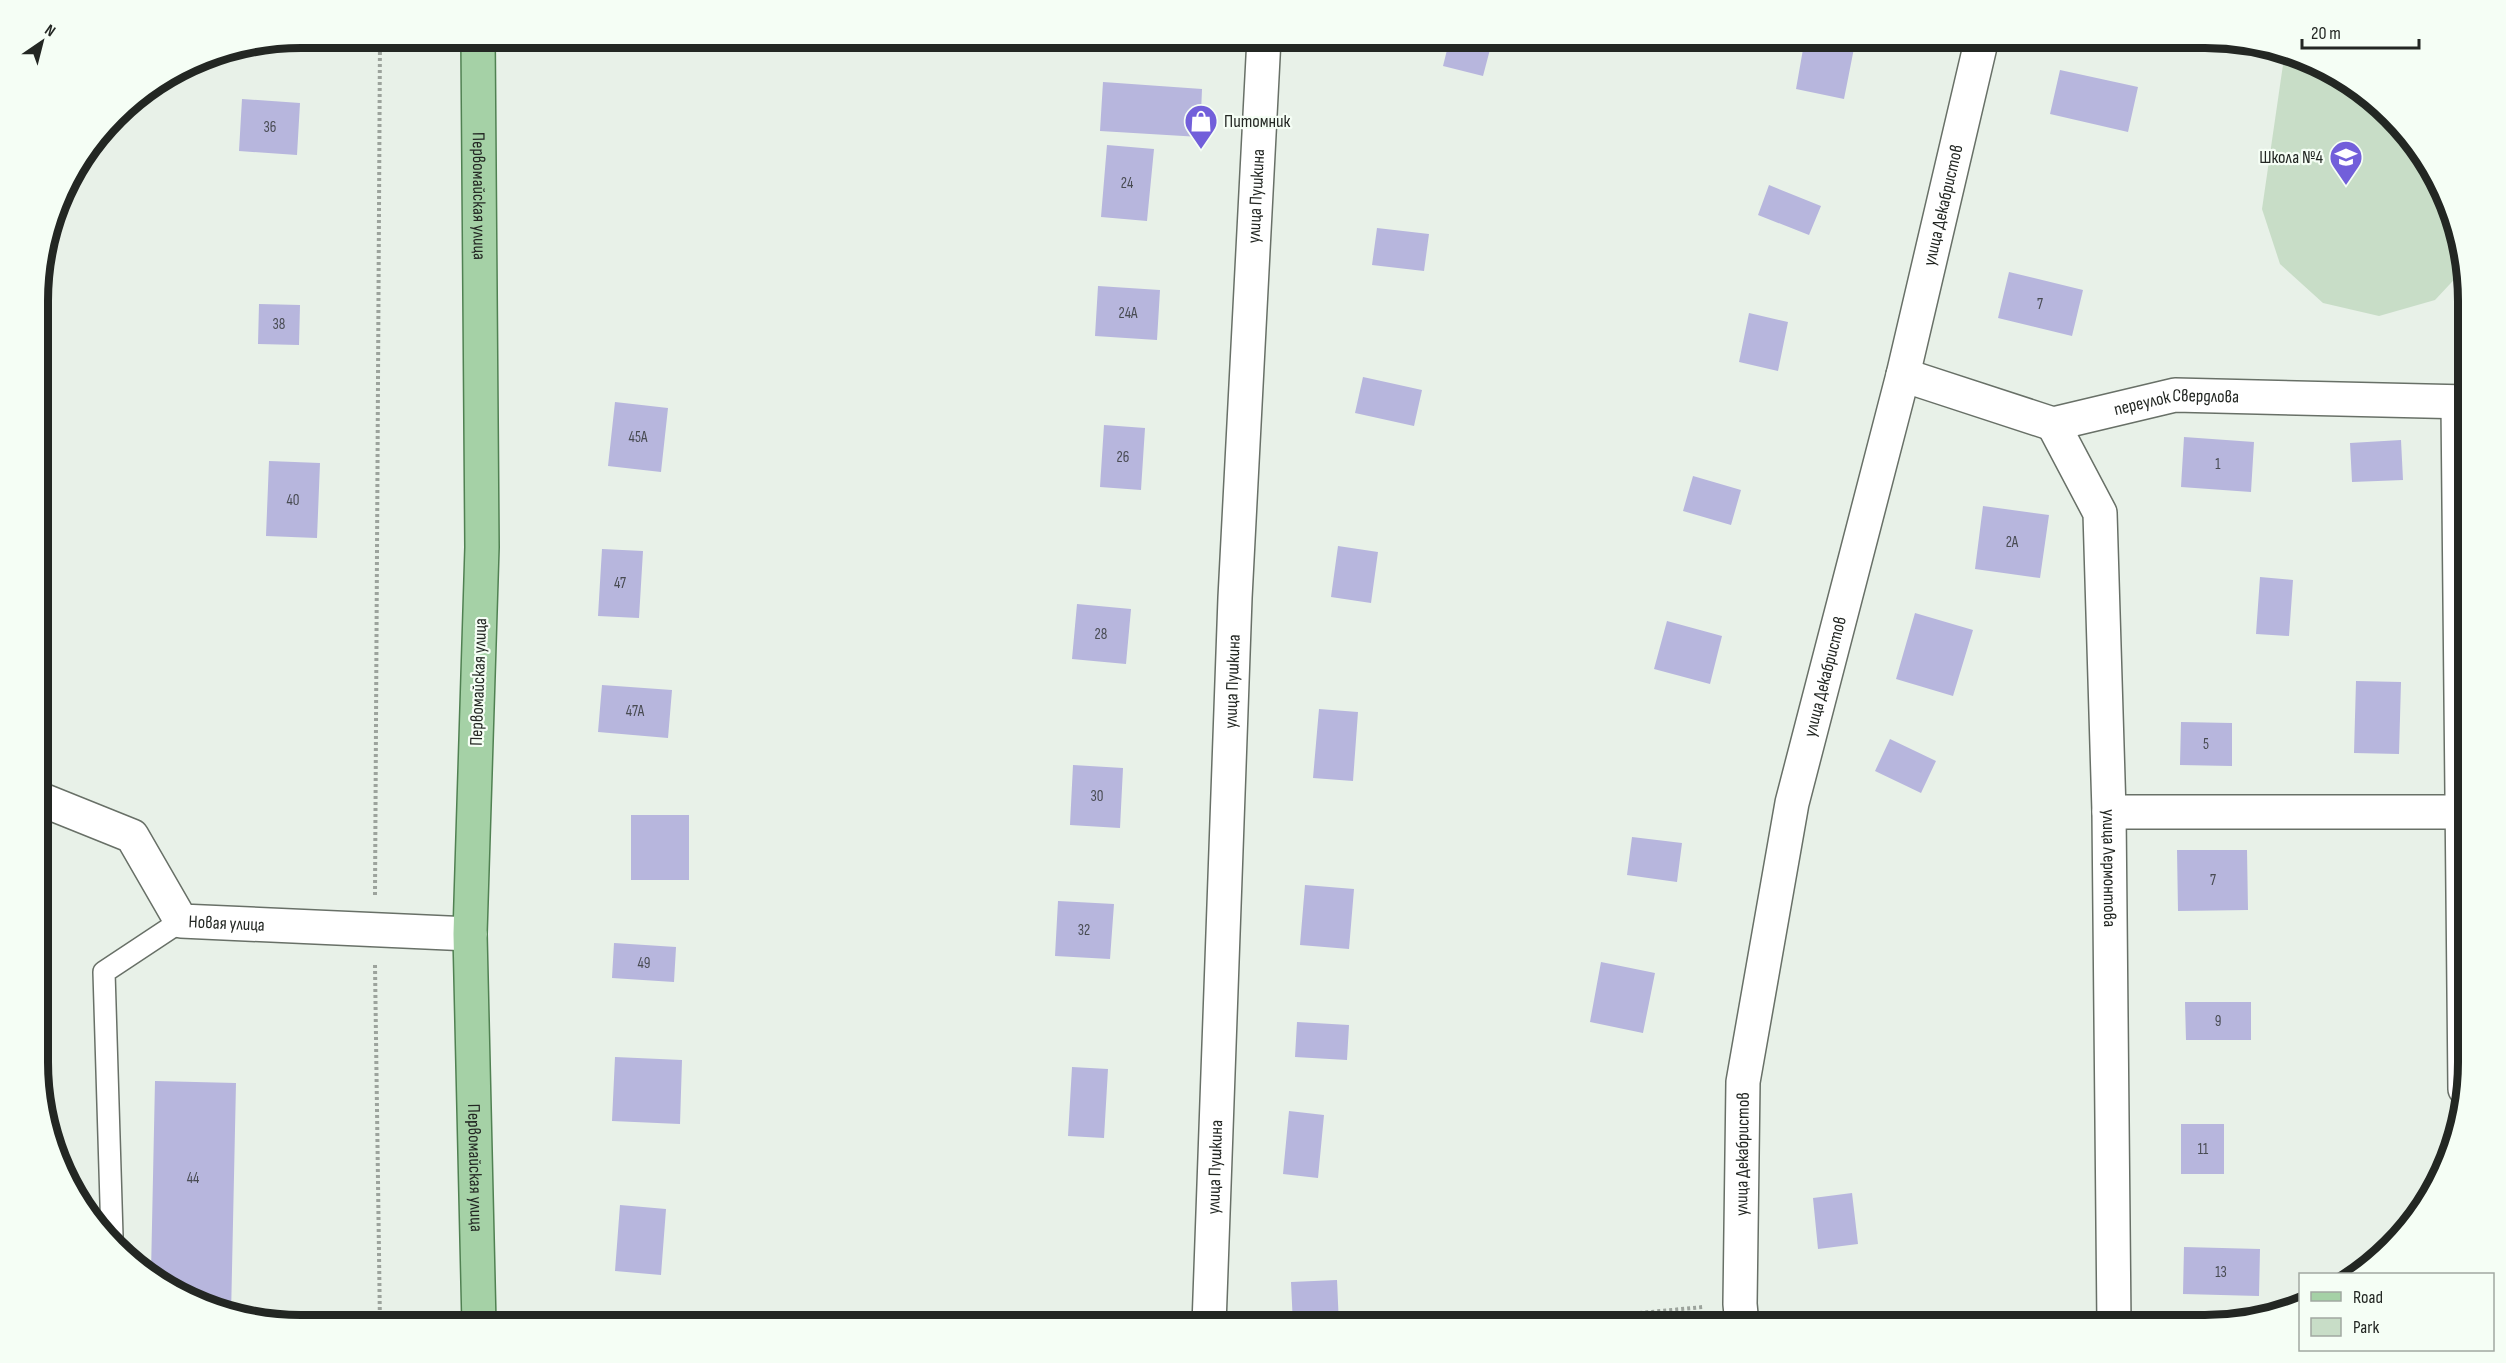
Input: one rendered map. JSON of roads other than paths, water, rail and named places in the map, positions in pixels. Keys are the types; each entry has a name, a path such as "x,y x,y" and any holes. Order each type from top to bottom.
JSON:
{"main road":[{"name":"Первомайская улица","path":"478,48 482,547 470,934 479,1315"}],"street":[{"name":"улица Пушкина","path":"1209,1315 1235,598 1263,48"},
{"name":"улица Декабристов","path":"1741,1314 1743,1082 1792,803 1903,375 1980,48"},
{"path":"1903,375 2053,424"},
{"name":"переулок Свердлова","path":"2053,424 2175,395 2458,402"},
{"name":"улица Лермонтова","path":"2053,424 2100,513 2109,812 2114,1315"},
{"name":"Новая улица","path":"48,803 132,836 181,921 470,934"},
{"path":"2109,812 2458,812"}],"lane":[{"path":"112,1230 104,972 181,921"}],"place":[{"name":"Питомник","path":"1201,150"},
{"name":"Школа №4","path":"2346,186"}]}
